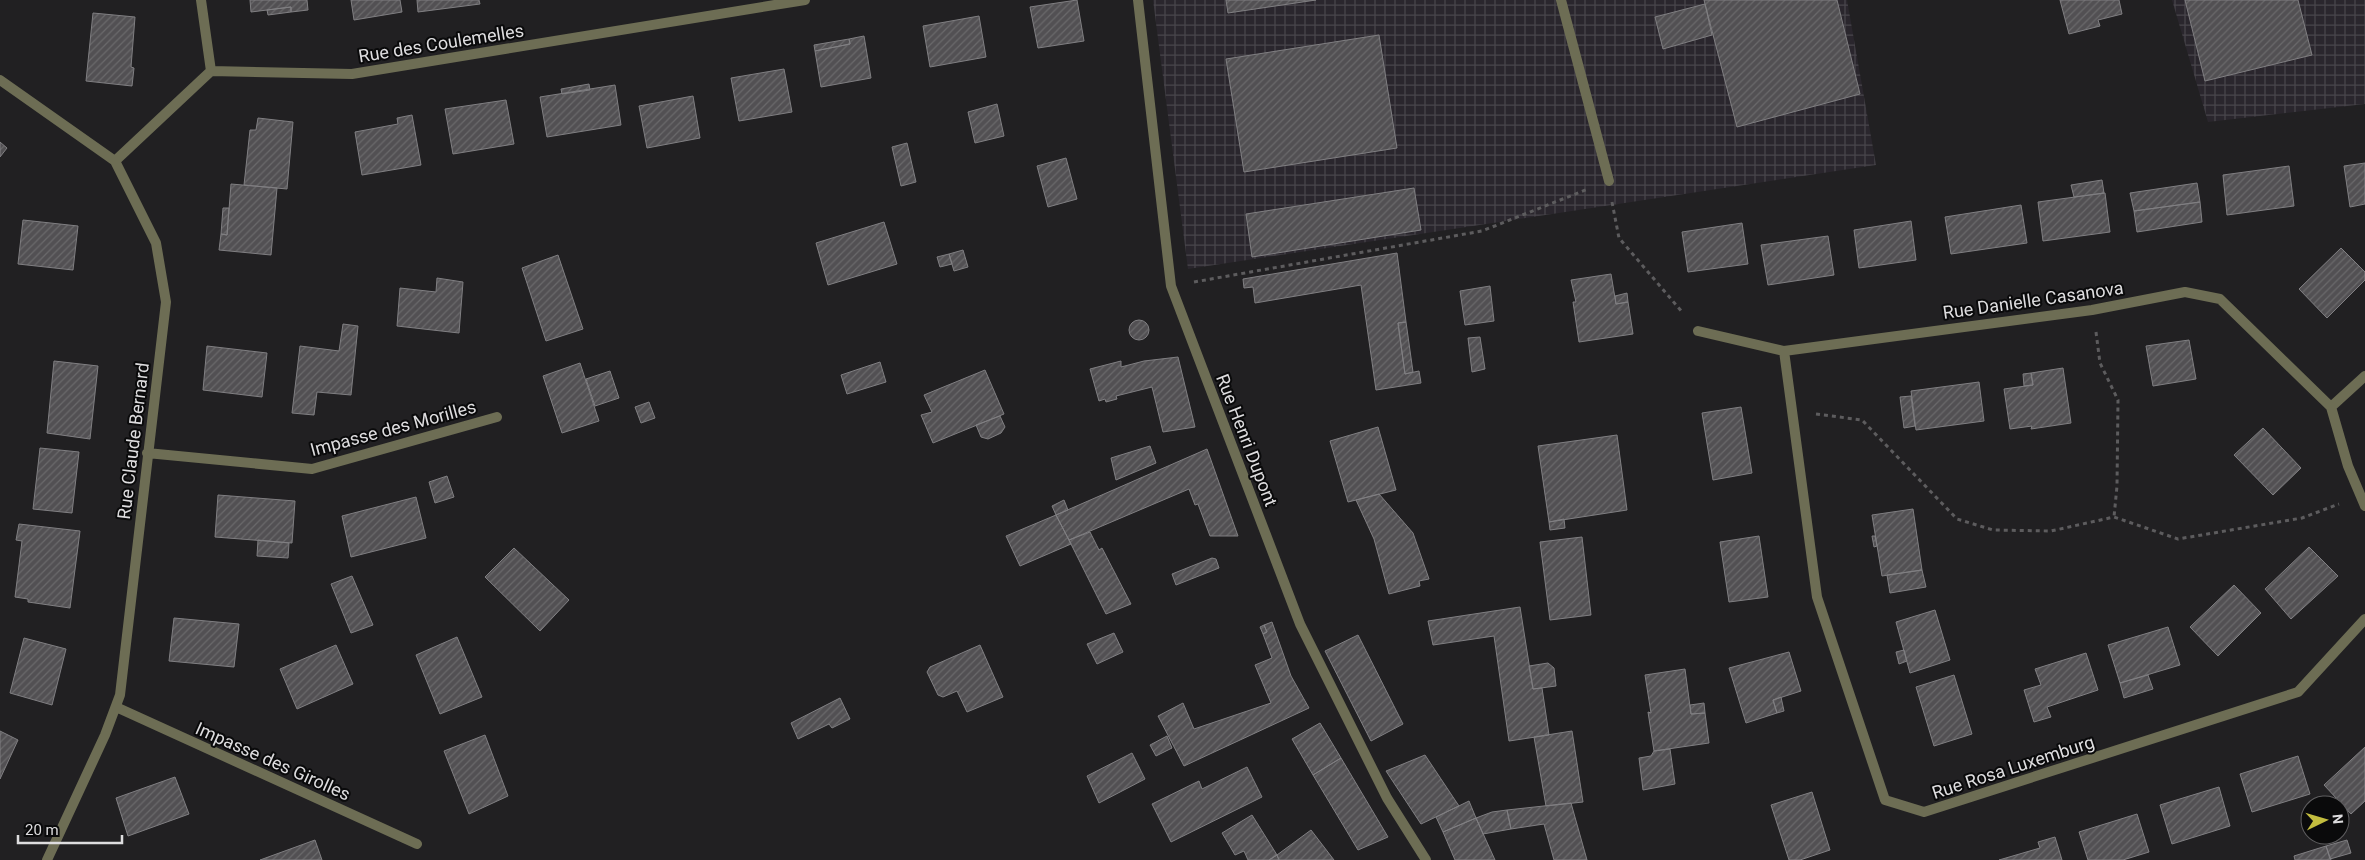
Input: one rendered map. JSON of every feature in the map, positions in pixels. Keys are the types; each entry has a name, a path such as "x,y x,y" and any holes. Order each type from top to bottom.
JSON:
{"street":[{"path":"115,161 211,71 201,0"},
{"name":"Rue des Coulemelles","path":"211,71 352,74 805,0"},
{"name":"Rue Henri Dupont","path":"1138,0 1171,286 1300,624 1387,798 1426,860"},
{"path":"1561,0 1609,181"},
{"name":"Rue Claude Bernard","path":"0,80 115,161 156,244 166,302 120,695 105,735 47,860"},
{"name":"Rue Danielle Casanova","path":"1698,331 1784,350 2092,310 2185,292 2220,299 2331,407 2348,466 2365,506"},
{"name":"Rue Rosa Luxemburg","path":"1784,350 1816,597 1885,800 1924,812 2298,692 2365,619"},
{"path":"2331,407 2365,376"},
{"name":"Impasse des Morilles","path":"147,453 312,469 497,417"},
{"name":"Impasse des Girolles","path":"116,707 417,844"}],"path":[{"path":"1171,286 1482,231 1609,181 1618,238 1698,331"},
{"path":"2092,310 2100,363 2118,400 2117,486 2114,517"},
{"path":"1792,411 1862,420 1957,519 1994,530 2051,531 2114,517 2178,539 2302,518 2360,495"}],"shaded area":[{"path":"1153,0 1847,0 1876,165 1188,269"},
{"path":"2172,0 2365,0 2365,104 2208,122"}],"building":[{"path":"250,0 307,0 308,10 291,12 291,7 251,12"},
{"path":"351,0 400,0 402,12 354,20"},
{"path":"417,0 479,0 480,4 418,12"},
{"path":"1077,0 1084,41 1038,48 1030,7"},
{"path":"1226,0 1316,0 1228,13"},
{"path":"1704,0 1837,0 1860,94 1737,127"},
{"path":"2060,0 2119,0 2122,14 2098,20 2100,26 2069,34"},
{"path":"2185,0 2298,0 2312,55 2205,81"},
{"path":"1705,4 1712,35 1663,49 1655,17"},
{"path":"291,7 291,12 268,15 267,10"},
{"path":"93,13 135,17 131,67 134,68 132,86 86,81"},
{"path":"979,16 986,57 930,67 923,26"},
{"path":"1379,35 1397,148 1244,172 1226,59"},
{"path":"864,36 871,78 821,87 815,51 850,44 849,39"},
{"path":"849,39 850,44 815,51 814,45"},
{"path":"784,69 792,112 739,121 731,78"},
{"path":"589,84 590,90 562,94 561,89"},
{"path":"615,85 621,125 547,137 540,97"},
{"path":"693,96 700,138 647,148 639,106"},
{"path":"506,100 514,144 453,154 445,109"},
{"path":"997,104 1004,136 975,143 968,112"},
{"path":"412,115 421,165 362,175 355,132 398,124 397,118"},
{"path":"258,118 293,122 287,189 244,185 250,130 256,130"},
{"path":"0,142 7,148 0,157"},
{"path":"907,143 916,182 901,186 892,147"},
{"path":"1066,158 1077,199 1048,207 1037,166"},
{"path":"2365,163 2365,204 2350,207 2344,166"},
{"path":"2289,166 2294,206 2227,215 2223,175"},
{"path":"2102,180 2104,193 2074,197 2071,185"},
{"path":"2197,183 2200,202 2134,211 2130,193"},
{"path":"231,184 277,188 271,255 219,250 221,234 227,235"},
{"path":"1414,188 1421,230 1252,257 1246,214"},
{"path":"2105,193 2110,232 2043,241 2038,202"},
{"path":"2200,202 2202,222 2137,232 2134,211"},
{"path":"2021,205 2027,243 1951,254 1945,217"},
{"path":"223,208 229,208 227,235 221,234"},
{"path":"23,220 78,226 73,270 18,264"},
{"path":"1911,221 1916,260 1859,268 1854,230"},
{"path":"884,222 897,264 828,285 816,243"},
{"path":"1742,223 1748,264 1688,272 1682,232"},
{"path":"1828,236 1834,275 1768,285 1761,245"},
{"path":"2341,248 2365,272 2365,280 2327,318 2299,289"},
{"path":"963,250 968,267 954,271 949,254"},
{"path":"1397,253 1406,322 1398,323 1405,374 1419,371 1421,383 1376,390 1361,285 1255,303 1253,287 1244,288 1243,279"},
{"path":"949,254 952,264 940,267 937,257"},
{"path":"558,255 583,329 546,341 522,268"},
{"path":"1611,274 1616,304 1628,302 1633,334 1579,342 1573,302 1576,302 1571,280"},
{"path":"437,278 463,282 459,333 397,326 400,288 436,292"},
{"path":"1490,286 1494,321 1465,325 1460,291"},
{"path":"1627,293 1628,302 1616,304 1615,296"},
{"path":"1139,320 1146,323 1149,330 1146,337 1139,340 1132,337 1129,330 1132,323"},
{"path":"1406,322 1413,372 1405,374 1398,323"},
{"path":"343,324 358,326 351,395 317,392 314,415 292,413 300,346 339,351"},
{"path":"1480,337 1485,369 1472,372 1468,338"},
{"path":"2189,340 2196,379 2153,386 2146,346"},
{"path":"207,346 267,353 262,397 203,390"},
{"path":"1178,357 1195,427 1163,432 1152,387 1116,396 1117,399 1106,402 1105,399 1099,401 1090,369 1121,361 1121,367 1144,361"},
{"path":"54,361 98,366 90,439 47,433"},
{"path":"880,362 886,382 847,394 841,375"},
{"path":"580,363 599,421 562,433 543,376"},
{"path":"2063,368 2071,423 2031,429 2032,426 2010,429 2004,389 2033,385 2031,373"},
{"path":"985,370 1004,414 933,443 921,415 932,412 924,395"},
{"path":"610,371 619,398 595,406 586,379"},
{"path":"2031,373 2033,385 2024,386 2023,374"},
{"path":"1979,382 1984,421 1916,430 1911,391"},
{"path":"1911,396 1915,426 1904,428 1900,397"},
{"path":"649,402 655,418 641,423 635,407"},
{"path":"1741,407 1752,473 1713,480 1702,413"},
{"path":"1000,416 1005,427 1001,433 988,439 981,437 976,425"},
{"path":"1378,427 1396,490 1348,502 1330,441"},
{"path":"2263,428 2301,468 2273,495 2234,455"},
{"path":"1617,435 1627,510 1549,522 1538,446"},
{"path":"1150,446 1156,463 1116,480 1111,458"},
{"path":"40,448 79,452 72,513 33,509"},
{"path":"1207,449 1238,536 1210,536 1198,504 1195,505 1189,489 1069,540 1056,515"},
{"path":"447,476 454,497 435,503 429,482"},
{"path":"1379,494 1413,533 1429,579 1419,581 1420,586 1389,594 1374,539 1356,500"},
{"path":"218,495 295,501 292,543 215,537"},
{"path":"416,497 426,538 351,557 342,516"},
{"path":"1064,500 1068,510 1056,515 1052,506"},
{"path":"1913,509 1922,570 1882,576 1872,515"},
{"path":"1056,515 1071,544 1020,566 1006,536"},
{"path":"1564,519 1565,528 1550,530 1549,522"},
{"path":"19,524 80,531 70,608 28,602 28,599 15,597 22,541 16,540"},
{"path":"1090,532 1099,550 1102,548 1131,604 1106,614 1069,540"},
{"path":"1759,536 1768,597 1729,602 1720,542"},
{"path":"1872,536 1875,536 1877,546 1874,547"},
{"path":"1582,537 1591,615 1550,620 1540,542"},
{"path":"258,540 289,543 288,558 257,556"},
{"path":"2309,547 2338,576 2291,619 2265,589"},
{"path":"514,548 569,600 540,631 485,577"},
{"path":"1212,558 1216,559 1219,568 1176,585 1172,574"},
{"path":"1922,570 1926,587 1890,593 1887,575"},
{"path":"352,576 373,625 351,633 331,584"},
{"path":"2234,585 2261,613 2218,656 2190,627"},
{"path":"1520,607 1533,689 1542,688 1549,735 1509,741 1494,636 1433,645 1428,621"},
{"path":"1935,610 1950,660 1910,673 1896,622"},
{"path":"174,618 239,624 234,667 169,661"},
{"path":"1272,622 1291,676 1309,708 1184,766 1158,716 1183,703 1194,729 1271,703 1255,665 1272,658 1263,634 1267,632 1264,625"},
{"path":"1264,625 1267,632 1263,634 1260,627"},
{"path":"2168,627 2180,665 2120,683 2108,645"},
{"path":"1114,633 1123,652 1097,664 1087,644"},
{"path":"1358,635 1403,724 1371,741 1325,651"},
{"path":"457,637 482,697 440,714 416,655"},
{"path":"24,638 66,649 52,705 10,693"},
{"path":"336,645 353,684 297,709 280,669"},
{"path":"980,645 1003,697 967,712 957,691 943,697 938,695 927,672 930,667"},
{"path":"1904,650 1907,661 1899,664 1896,652"},
{"path":"1789,652 1801,691 1773,700 1777,713 1746,723 1729,668"},
{"path":"2086,653 2098,690 2047,707 2051,717 2034,722 2024,690 2041,685 2035,669"},
{"path":"1548,663 1554,668 1556,686 1533,689 1529,666"},
{"path":"1685,669 1691,714 1705,713 1709,743 1654,751 1645,675"},
{"path":"1954,675 1972,734 1934,746 1916,687"},
{"path":"2148,675 2153,689 2124,698 2120,683"},
{"path":"1781,697 1784,711 1777,713 1773,700"},
{"path":"840,698 850,719 832,728 829,724 798,739 791,723"},
{"path":"1704,703 1705,713 1691,714 1690,705"},
{"path":"1320,723 1341,758 1313,775 1292,739"},
{"path":"0,731 18,740 0,779"},
{"path":"1572,731 1583,802 1546,806 1534,737"},
{"path":"485,735 508,796 469,814 444,751"},
{"path":"1167,736 1172,748 1156,756 1150,745"},
{"path":"2365,747 2365,801 2351,814 2350,795 2333,795 2324,785"},
{"path":"1670,749 1675,784 1643,790 1639,758 1651,756 1654,751"},
{"path":"1132,753 1145,779 1099,803 1087,776"},
{"path":"1425,755 1459,806 1421,824 1386,771"},
{"path":"2298,756 2310,794 2300,795 2300,797 2252,812 2240,774"},
{"path":"1341,758 1388,837 1358,850 1313,775"},
{"path":"1247,767 1262,797 1171,842 1152,804 1199,781 1202,789"},
{"path":"175,777 189,814 128,836 116,798"},
{"path":"2219,787 2230,826 2172,844 2160,805"},
{"path":"1812,792 1830,850 1800,860 1789,860 1771,805"},
{"path":"1469,801 1476,818 1443,832 1436,817"},
{"path":"1571,803 1587,860 1554,860 1544,824 1511,829 1507,810"},
{"path":"1507,810 1511,829 1483,834 1476,818 1492,812"},
{"path":"2137,814 2149,852 2123,860 2088,860 2079,832"},
{"path":"1252,815 1277,855 1269,860 1248,860 1244,851 1235,855 1222,833"},
{"path":"1476,818 1495,860 1455,860 1443,832"},
{"path":"1311,830 1334,860 1279,860 1277,855"},
{"path":"2055,837 2062,860 1999,860 2040,848 2038,842"},
{"path":"315,840 322,860 260,860"},
{"path":"2349,845 2351,853 2330,859 2326,846"},
{"path":"2326,846 2331,860 2295,860 2294,856"},
{"path":"1277,855 1279,860 1269,860"}]}
